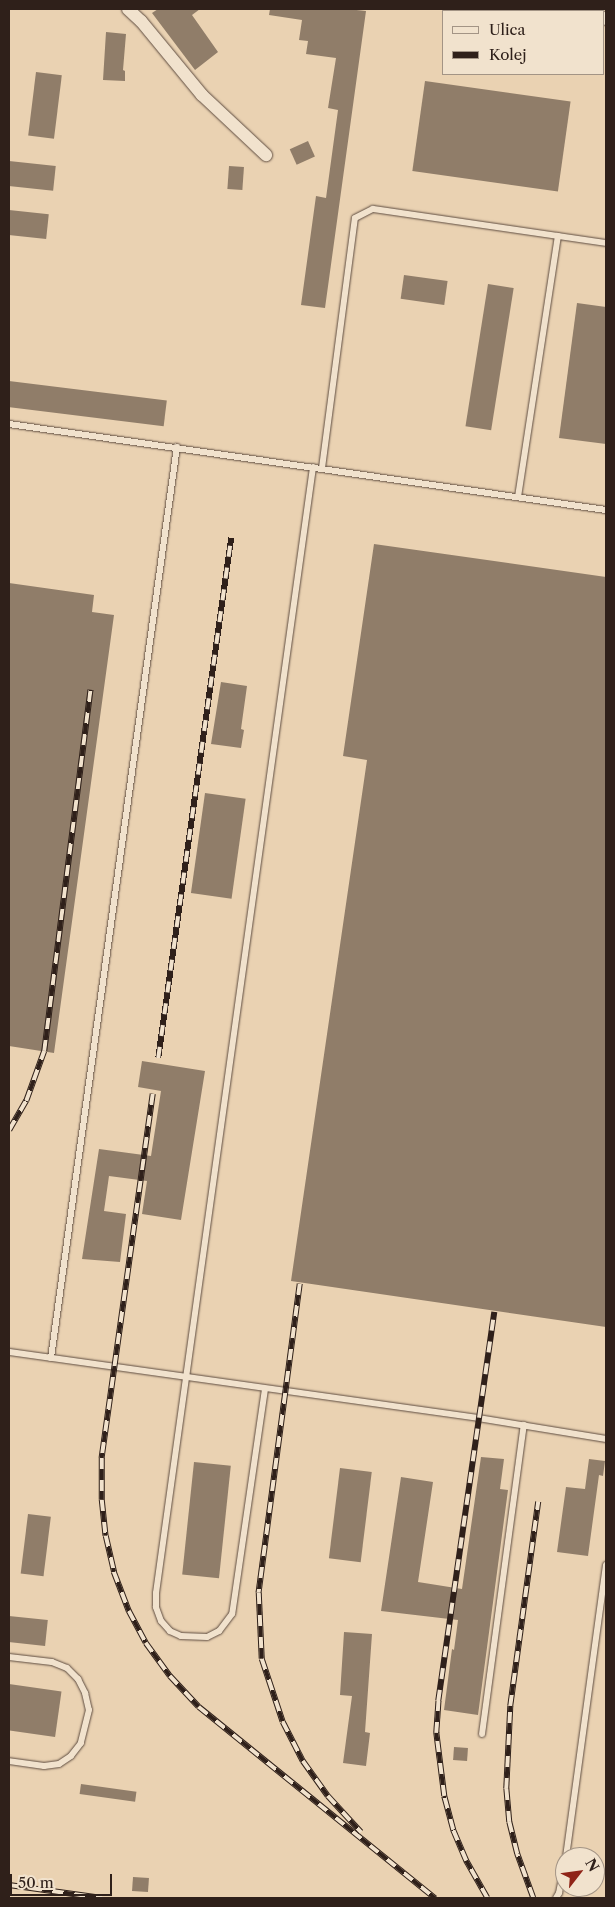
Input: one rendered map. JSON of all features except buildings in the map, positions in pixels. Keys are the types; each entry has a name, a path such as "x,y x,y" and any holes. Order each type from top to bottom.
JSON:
{"street":[{"path":"128,9 141,21 202,95 266,155"}],"lane":[{"path":"322,468 355,218 373,209 606,243"},
{"path":"518,497 558,236"},
{"path":"9,424 606,510"},
{"path":"50,1358 177,447"},
{"path":"265,1389 232,1614 220,1631 207,1637 193,1638 181,1636 170,1631 161,1621 156,1608 156,1593 313,467"},
{"path":"9,1352 524,1425 606,1439"},
{"path":"482,1734 524,1425"},
{"path":"567,1847 606,1565"},
{"path":"9,1657 52,1662 67,1668 78,1679 86,1693 89,1710 81,1743 71,1756 59,1764 44,1766 9,1761"}],"railway":[{"path":"158,1058 231,538"},
{"path":"9,1130 26,1101 44,1051 90,690"},
{"path":"153,1094 102,1458 102,1500 106,1536 114,1572 129,1611 146,1643 170,1676 199,1707 435,1898"},
{"path":"300,1284 259,1593 262,1659 283,1722 303,1761 328,1796 361,1832"},
{"path":"487,1898 466,1861 453,1830 444,1796 436,1733 438,1701 494,1312"},
{"path":"533,1898 517,1854 509,1822 506,1789 510,1706 538,1502"},
{"path":"9,1885 102,1898"}]}
